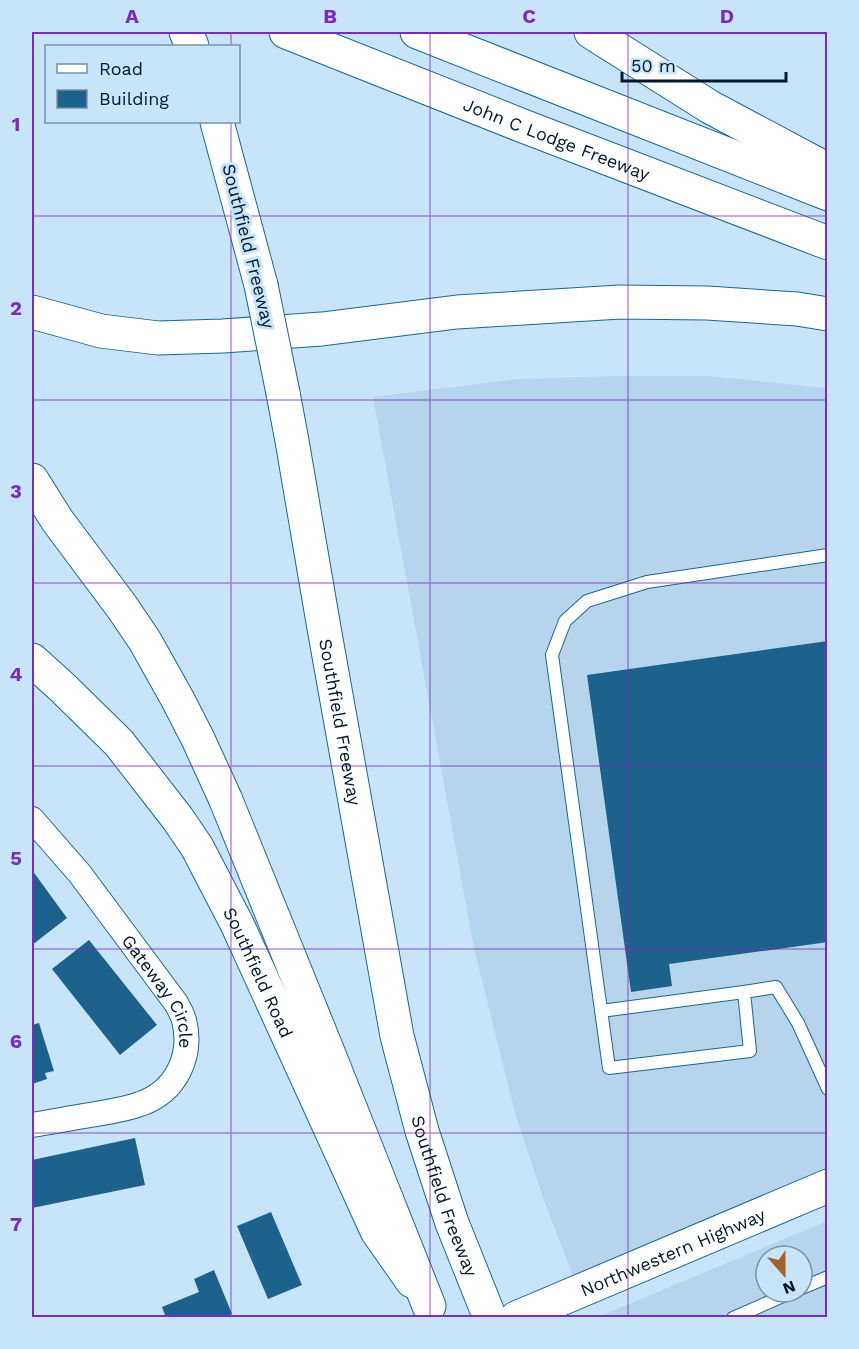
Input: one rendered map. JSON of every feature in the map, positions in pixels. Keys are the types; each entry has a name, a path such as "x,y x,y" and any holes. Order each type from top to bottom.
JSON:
{"main road":[{"name":"John C Lodge Freeway","path":"286,32 828,243"},
{"path":"417,32 828,194"},
{"path":"591,32 710,107 828,170"},
{"name":"Southfield Freeway","path":"219,127 261,285 283,393 397,1036 422,1131 452,1223 490,1317"},
{"path":"32,312 101,331 158,338 322,329 457,312 620,302 707,303 797,309 828,314"},
{"path":"32,480 44,510 122,607 145,642 198,739 252,864 432,1312"},
{"name":"Southfield Road","path":"32,660 119,743 197,847 237,924 377,1231 432,1312"},
{"name":"Northwestern Highway","path":"516,1317 828,1186"}],"street":[{"name":"Gateway Circle","path":"32,819 80,874 176,1003 184,1020 186,1042 185,1058 175,1080 154,1098 123,1109 32,1125"}],"lane":[{"path":"744,992 750,1051 609,1068 552,655 565,621 586,601 647,582 828,555"},
{"path":"601,1011 776,987 798,1023 828,1089"},
{"path":"814,1283 828,1277"},
{"path":"733,1317 764,1304"}],"shaded area":[{"path":"709,376 827,388 827,1168 807,1179 573,1276 543,1198 515,1113 474,948 373,397 517,379"},
{"path":"827,1221 827,1317 598,1317 754,1252 754,1304 814,1304 814,1244 772,1244"}],"building":[{"path":"828,641 828,942 669,964 672,986 631,992 587,675"},
{"path":"32,870 67,918 32,945"},
{"path":"89,940 157,1025 120,1055 52,969"},
{"path":"39,1023 54,1071 45,1073 47,1079 32,1084 32,1025"},
{"path":"135,1138 145,1185 32,1208 32,1160"},
{"path":"271,1212 302,1285 268,1299 237,1226"},
{"path":"214,1270 232,1314 223,1318 166,1318 162,1307 199,1292 194,1279"}]}
